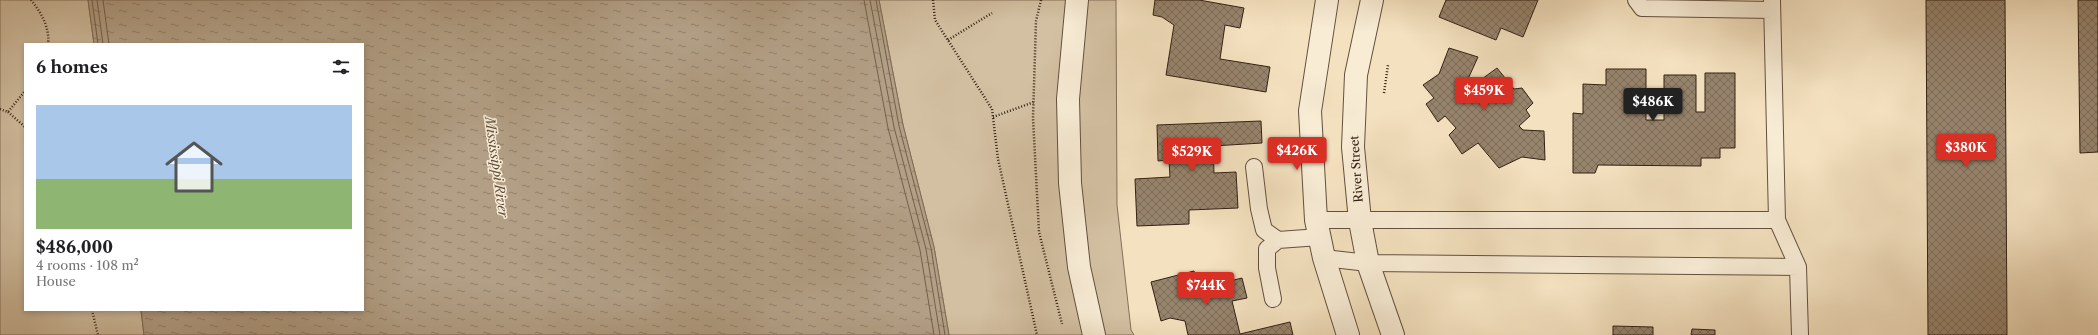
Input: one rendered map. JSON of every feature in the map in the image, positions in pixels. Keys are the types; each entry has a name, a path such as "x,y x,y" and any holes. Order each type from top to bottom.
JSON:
{"street":[{"path":"1077,0 1068,99 1070,183 1079,267 1094,335"},
{"path":"1327,0 1310,111 1318,228 1324,258 1348,335"},
{"name":"River Street","path":"1372,0 1356,75 1353,147 1360,221 1368,263 1393,335"}],"lane":[{"path":"1636,0 1642,8 1772,5 1777,220 1798,267 1800,335"},
{"path":"1254,167 1259,209 1264,230 1278,240"},
{"path":"1273,300 1267,268 1267,249 1278,240 1318,228 1360,221 1777,220"},
{"path":"1324,258 1368,263 1798,267"}],"path":[{"path":"31,0 39,9 45,23 48,43"},
{"path":"933,0 935,20 992,109 998,160 1037,335"},
{"path":"948,40 992,13"},
{"path":"1384,96 1389,58"},
{"path":"8,112 24,92"},
{"path":"993,117 1034,102"},
{"path":"0,109 8,112 24,127"},
{"path":"92,311 98,335"}],"shaded area":[{"path":"0,0 88,0 94,43 24,43 24,311 141,311 144,335 0,335"},
{"path":"879,0 1116,0 1117,205 1131,330 1134,335 949,335 934,247 903,125"}],"water":[{"name":"Mississippi River","path":"88,0 879,0 903,125 934,247 949,335 144,335 141,311 364,311 364,43 94,43"}],"building":[{"path":"1155,0 1199,0 1244,8 1240,28 1225,25 1220,59 1270,67 1266,92 1166,75 1174,25 1162,17 1153,15"},
{"path":"1446,0 1538,0 1523,37 1501,28 1496,40 1439,17"},
{"path":"1926,0 2005,0 2007,335 1928,335"},
{"path":"2078,0 2098,0 2098,152 2080,153"},
{"path":"1449,48 1478,57 1468,79 1475,84 1497,68 1514,89 1522,88 1533,103 1526,110 1530,116 1519,126 1523,130 1544,131 1545,160 1522,157 1499,168 1478,143 1462,154 1449,135 1456,128 1445,116 1438,122 1426,104 1434,98 1423,85 1439,74"},
{"path":"1606,69 1646,69 1646,120 1664,120 1664,75 1696,75 1696,112 1705,112 1705,73 1735,73 1735,148 1720,148 1720,158 1701,158 1701,166 1598,165 1595,173 1573,173 1573,113 1583,114 1583,84 1606,85"},
{"path":"1261,121 1262,143 1213,146 1214,173 1236,172 1238,208 1189,210 1189,224 1137,226 1135,179 1170,177 1169,160 1158,161 1157,125"},
{"path":"1194,271 1198,289 1242,278 1247,298 1232,301 1240,334 1290,322 1293,335 1188,335 1185,321 1170,318 1161,321 1151,282"},
{"path":"1613,326 1653,327 1653,335 1613,335"},
{"path":"1692,329 1715,330 1715,335 1691,335"}]}
